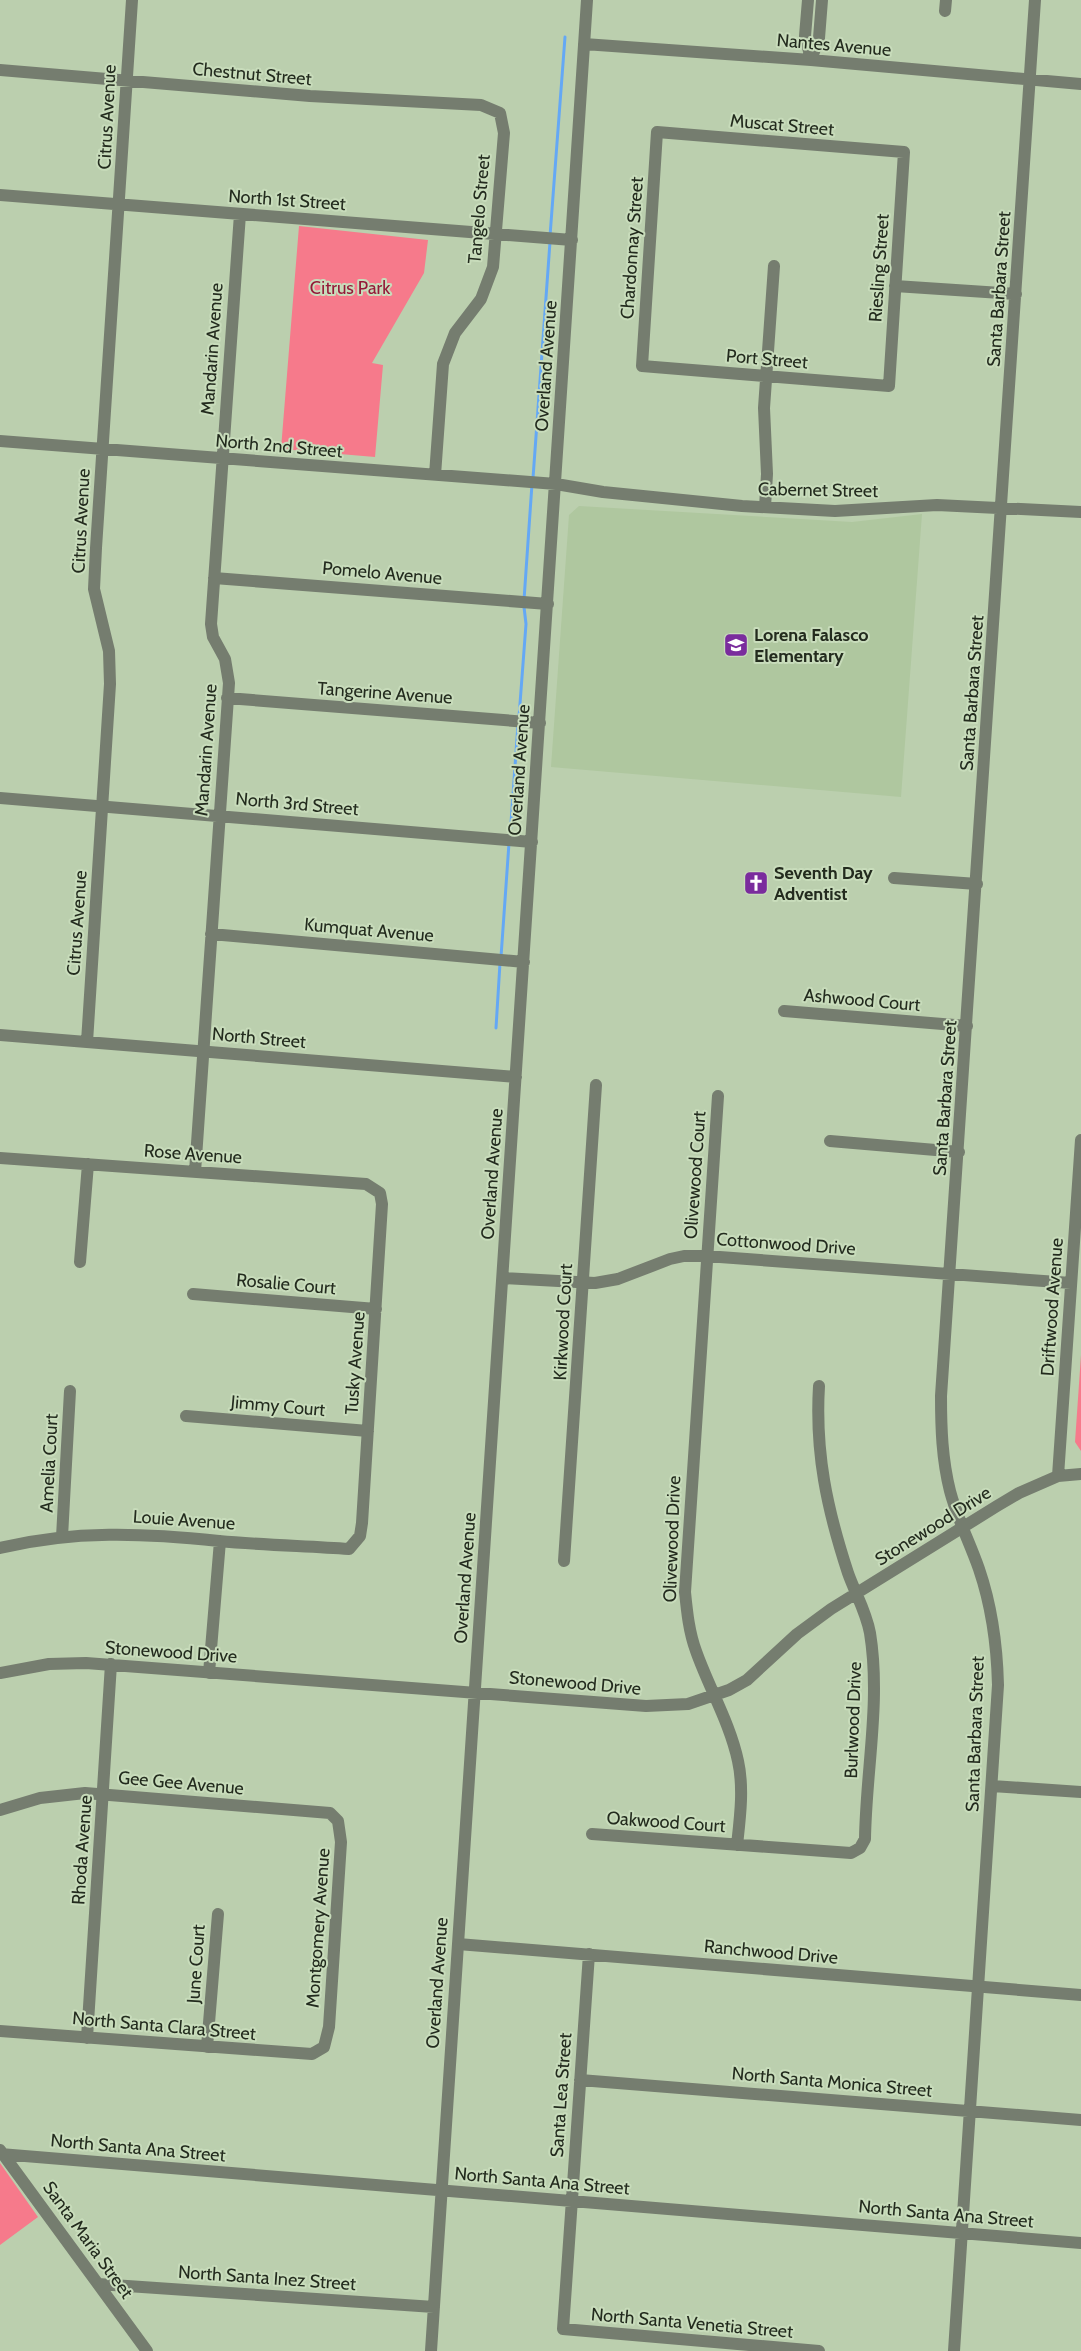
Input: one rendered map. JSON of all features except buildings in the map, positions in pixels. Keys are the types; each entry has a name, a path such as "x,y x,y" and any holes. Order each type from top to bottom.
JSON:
{"street":[{"name":"Citrus Avenue","path":"87,1042 110,684 109,650 94,589 132,0"},
{"name":"Overland Avenue","path":"431,2351 587,0"},
{"path":"808,0 806,36 811,60"},
{"path":"811,60 819,38 822,0"},
{"name":"Santa Barbara Street","path":"954,2351 977,1986 997,1721 997,1650 986,1592 950,1491 941,1432 941,1396 977,884 1035,0"},
{"name":"Nantes Avenue","path":"584,44 811,60 1081,84"},
{"name":"Chestnut Street","path":"0,70 310,96 481,106 500,113"},
{"name":"Tangelo Street","path":"435,476 444,359 455,334 486,289 493,267 504,133 500,113"},
{"name":"Muscat Street","path":"657,132 904,152"},
{"name":"Chardonnay Street","path":"642,366 657,132"},
{"name":"Riesling Street","path":"889,386 904,152"},
{"name":"North 1st Street","path":"0,195 572,240"},
{"name":"Mandarin Avenue","path":"195,1172 229,683 225,659 213,637 211,624 240,214"},
{"path":"765,507 767,474 764,408 774,266"},
{"path":"895,286 1016,294"},
{"name":"Port Street","path":"642,366 889,386"},
{"name":"North 2nd Street","path":"0,440 435,476 556,484"},
{"name":"Cabernet Street","path":"556,484 603,492 765,507 835,511 937,505 1081,512"},
{"name":"Pomelo Avenue","path":"214,578 548,604"},
{"name":"Tangerine Avenue","path":"227,698 540,723"},
{"name":"North 3rd Street","path":"0,798 532,842"},
{"path":"894,878 977,884"},
{"name":"Kumquat Avenue","path":"212,934 524,962"},
{"name":"Ashwood Court","path":"784,1012 967,1026"},
{"name":"North Street","path":"0,1035 516,1077"},
{"name":"Kirkwood Court","path":"564,1561 596,1085"},
{"name":"Olivewood Court","path":"706,1256 718,1096"},
{"name":"Driftwood Avenue","path":"1058,1476 1081,1140"},
{"path":"830,1141 958,1152"},
{"name":"Rose Avenue","path":"0,1158 366,1184 380,1193"},
{"path":"80,1262 88,1164"},
{"name":"Tusky Avenue","path":"360,1536 376,1309 382,1204 380,1193"},
{"name":"Cottonwood Drive","path":"503,1278 582,1283 618,1279 670,1259 684,1256 706,1256 950,1273 1071,1284"},
{"name":"Olivewood Drive","path":"706,1256 685,1592 687,1612 696,1652 716,1696 739,1763 740,1806 737,1845"},
{"name":"Rosalie Court","path":"193,1294 376,1309"},
{"name":"Burlwood Drive","path":"819,1386 819,1451 825,1494 849,1575 858,1594 870,1634 875,1686 865,1839 860,1848"},
{"name":"Amelia Court","path":"62,1537 70,1392"},
{"name":"Jimmy Court","path":"186,1416 368,1431"},
{"name":"Stonewood Drive","path":"0,1673 49,1664 111,1664 209,1673 661,1706 688,1704 716,1696 747,1680 797,1634 1019,1493 1058,1476 1081,1474"},
{"name":"Louie Avenue","path":"0,1548 62,1537 103,1533 349,1549 360,1536"},
{"path":"209,1673 220,1541"},
{"name":"Rhoda Avenue","path":"87,2038 111,1664"},
{"path":"992,1786 1081,1792"},
{"name":"Gee Gee Avenue","path":"0,1810 40,1798 75,1794 103,1794 330,1813"},
{"name":"Montgomery Avenue","path":"324,2047 329,2027 341,1842 338,1821 330,1813"},
{"name":"Oakwood Court","path":"592,1834 845,1853 851,1853 860,1848"},
{"name":"June Court","path":"207,2048 218,1914"},
{"name":"Ranchwood Drive","path":"458,1944 1081,1995"},
{"name":"Santa Lea Street","path":"562,2329 589,1954"},
{"name":"North Santa Clara Street","path":"0,2031 302,2055 312,2054 324,2047"},
{"name":"North Santa Monica Street","path":"580,2080 1081,2120"},
{"name":"North Santa Ana Street","path":"1,2153 441,2191 1081,2242"},
{"name":"Santa Maria Street","path":"1,2153 147,2351"},
{"name":"North Santa Inez Street","path":"98,2284 434,2307"},
{"name":"North Santa Venetia Street","path":"562,2329 819,2351"}],"shaded area":[{"name":"Lorena Falasco Elementary","path":"579,506 852,522 922,514 901,797 551,767 569,515"}],"green space":[{"name":"Citrus Park","path":"299,226 428,240 424,273 372,363 383,365 375,457 281,449"},
{"path":"1081,1355 1081,1451 1075,1442"},
{"path":"0,2163 38,2217 0,2245"}],"waterway":[{"path":"550,236 565,37"},
{"path":"533,478 550,242"},
{"path":"524,600 532,484"},
{"path":"519,717 526,624 524,607"},
{"path":"510,837 518,724"},
{"path":"501,957 509,843"},
{"path":"496,1028 500,963"}],"place":[{"name":"Lorena Falasco Elementary","path":"736,645"},
{"name":"Seventh Day Adventist","path":"756,883"}]}
